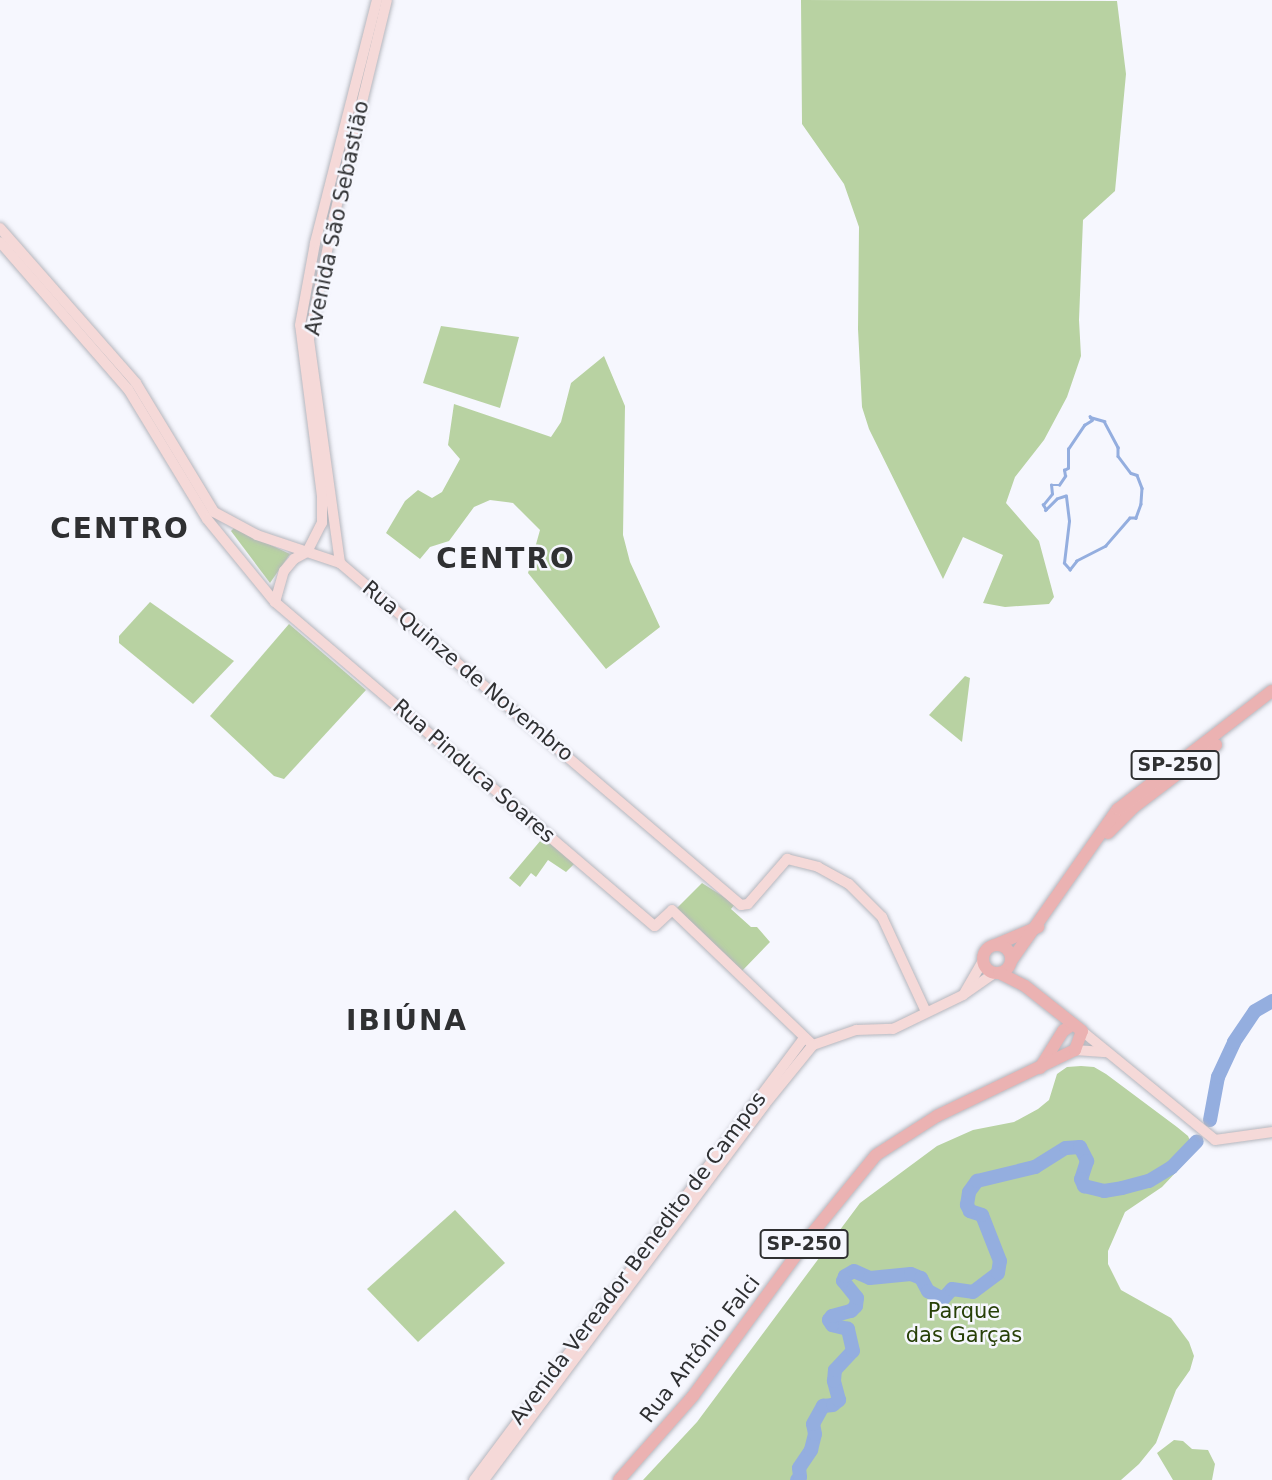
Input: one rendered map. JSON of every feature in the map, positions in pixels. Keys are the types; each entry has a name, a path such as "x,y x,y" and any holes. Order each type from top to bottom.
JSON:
{"main road":[{"name":"Avenida São Sebastião","path":"307,552 319,532 324,510 306,326 377,0"},
{"name":"Avenida São Sebastião","path":"339,174 387,0"},
{"path":"0,228 132,386"},
{"path":"0,243 132,386"},
{"name":"Avenida São Sebastião","path":"306,326 340,563"},
{"name":"Rua Quinze de Novembro","path":"132,386 214,512 257,535 340,563 745,906 787,859 835,875 865,897 882,917 926,1012"},
{"name":"Rua Pinduca Soares","path":"132,386 207,519 275,601 655,926 672,910 804,1038"},
{"path":"275,601 284,571 294,559 307,552"},
{"name":"SP-250","path":"996,973 1010,963 1038,926 1118,809 1272,691"},
{"name":"SP-250","path":"1091,850 1158,788 1272,701"},
{"path":"963,995 988,948 1038,926"},
{"path":"995,945 1004,947 1010,953 1010,963 1025,986"},
{"path":"983,961 987,969 1025,986 1215,1140 1272,1132"},
{"path":"804,1038 813,1045 856,1030 893,1029 963,995 996,973"},
{"path":"1055,1010 1059,1038 1068,1048 1110,1053"},
{"path":"1040,1068 1059,1038 1078,1027"},
{"path":"1075,1049 1078,1027"},
{"name":"Avenida Vereador Benedito de Campos","path":"484,1480 804,1038"},
{"name":"Avenida Vereador Benedito de Campos","path":"760,1101 813,1045"},
{"name":"Rua Antônio Falci","path":"619,1480 693,1396 810,1236 876,1155 937,1116 1075,1049"},
{"name":"Avenida Vereador Benedito de Campos","path":"474,1480 606,1309"}],"green space":[{"path":"801,0 1117,1 1126,74 1115,191 1083,220 1079,320 1081,356 1067,397 1044,440 1015,477 1006,503 1039,541 1054,597 1049,604 1005,607 983,603 1003,555 963,537 943,579 869,429 862,407 858,329 859,227 844,184 802,124"},
{"path":"441,326 519,337 500,408 423,383"},
{"path":"604,356 625,406 623,535 630,562 660,627 606,669 528,573 540,530 513,503 490,500 474,507 449,541 430,547 420,559 386,533 405,501 418,490 432,498 442,492 460,459 448,445 454,404 551,437 561,422 571,383"},
{"path":"234,528 290,554 270,583 231,531"},
{"path":"150,602 234,661 193,704 119,643 119,636"},
{"path":"289,624 366,690 284,779 274,776 210,716"},
{"path":"965,676 970,678 962,742 929,715"},
{"path":"541,840 547,840 575,863 566,872 548,860 536,877 531,873 520,887 509,878"},
{"path":"702,883 735,904 731,909 751,927 757,927 770,942 741,972 675,910"},
{"name":"Parque das Garças","path":"1067,1067 1094,1067 1106,1074 1177,1127 1188,1136 1195,1152 1162,1187 1125,1212 1108,1251 1108,1264 1121,1290 1171,1318 1189,1342 1194,1356 1190,1370 1176,1390 1156,1443 1139,1464 1121,1480 643,1480 697,1422 860,1203 937,1146 973,1130 1014,1122 1038,1109 1049,1100 1057,1074"},
{"path":"455,1210 505,1263 418,1342 367,1289"},
{"path":"1174,1440 1183,1441 1192,1449 1208,1450 1215,1464 1212,1480 1173,1480 1157,1453"}],"waterway":[{"path":"1090,417 1104,421 1118,447 1118,456 1131,473 1137,475 1142,488 1141,504 1136,518 1130,518 1106,546 1077,561 1070,570 1064,563 1069,521 1066,496 1057,499 1046,510 1043,505 1052,494 1051,485 1059,485 1065,476 1068,449 1084,425 1092,420 1090,417"},
{"path":"1210,1120 1218,1077 1234,1042 1255,1011 1272,1001"},
{"path":"797,1480 800,1477 799,1468 811,1450 815,1434 813,1424 823,1406 833,1405 839,1400 834,1381 835,1370 853,1351 848,1329 832,1325 829,1320 832,1316 851,1311 856,1306 857,1298 843,1281 845,1276 854,1271 870,1278 911,1274 921,1278 928,1291 943,1299 952,1289 973,1292 998,1273 1000,1261 982,1215 970,1211 967,1205 969,1192 977,1181 1035,1167 1066,1148 1080,1147 1087,1161 1081,1179 1084,1186 1104,1191 1122,1188 1149,1181 1171,1168 1197,1141"}],"district":[{"name":"CENTRO","path":"120,529"},
{"name":"CENTRO","path":"506,559"},
{"name":"IBIÚNA","path":"407,1021"}]}
